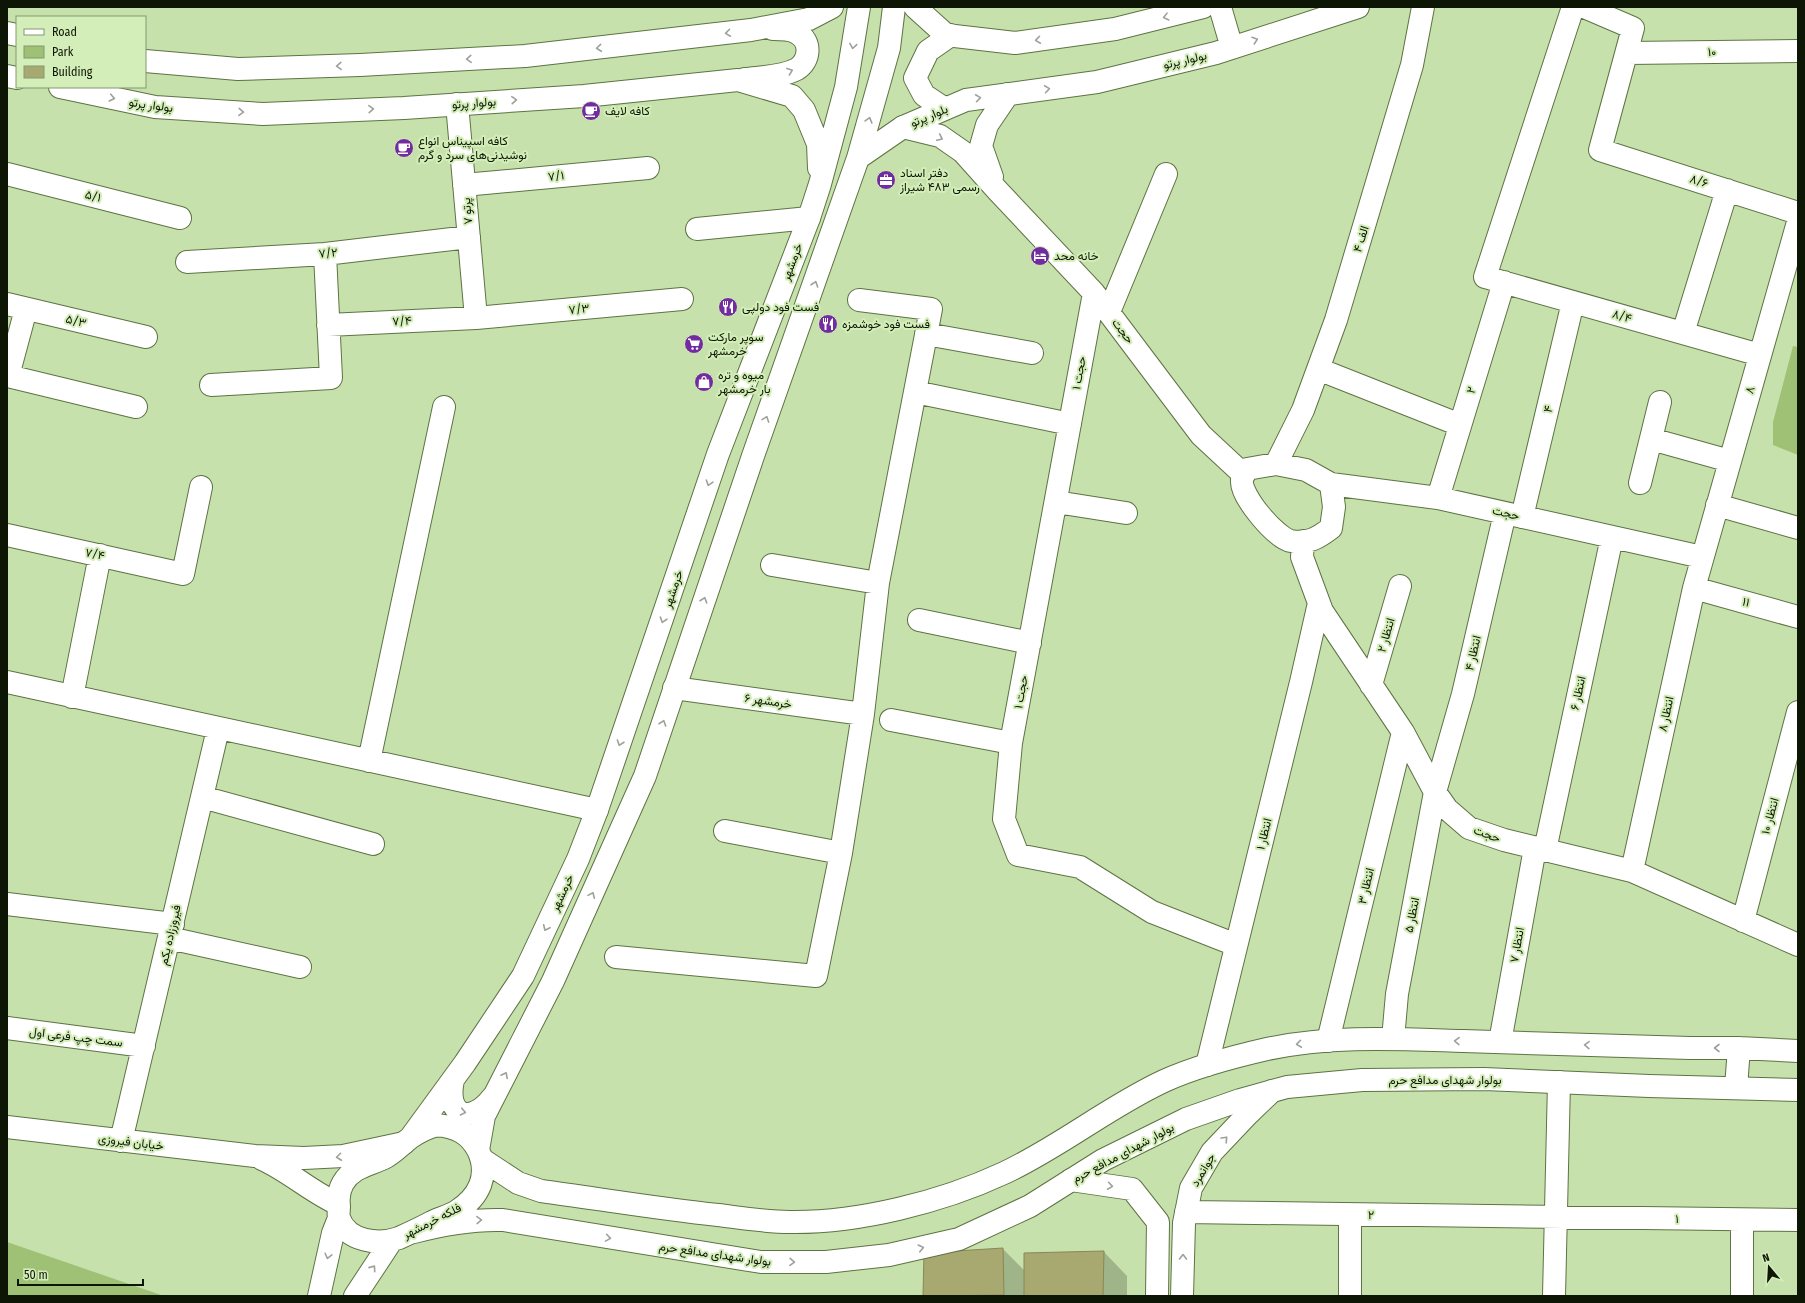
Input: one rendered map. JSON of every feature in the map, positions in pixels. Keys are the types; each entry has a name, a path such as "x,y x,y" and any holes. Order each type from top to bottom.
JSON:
{"street":[{"path":"146,61 238,69 376,65 525,56 751,30 809,19 832,7"},
{"name":"خرمشهر","path":"407,1140 453,1080 523,976 578,859 597,810 721,446 809,218 820,184 846,87 859,7"},
{"path":"721,446 753,456 858,158 889,48 894,7"},
{"path":"915,7 946,35 1015,43 1114,29 1203,7"},
{"path":"1220,7 1232,48"},
{"name":"بولوار پرتو","path":"1008,94 1096,82 1232,48 1358,7"},
{"name":"۴ الف","path":"1276,464 1303,410 1336,320 1408,80 1423,7"},
{"name":"۲","path":"1438,498 1460,426 1495,280 1573,7"},
{"path":"1584,7 1633,28 1627,53"},
{"path":"738,80 789,72 803,64 806,59 806,45 801,35 796,32 776,29 751,30"},
{"path":"945,109 924,95 915,78 928,51 951,36"},
{"name":"۱۰","path":"1627,53 1798,51"},
{"name":"۸/۶","path":"1627,53 1600,150 1798,213"},
{"name":"بولوار پرتو","path":"65,88 155,107 263,114 584,96 738,80 792,96 804,110 818,144 820,184"},
{"path":"997,190 981,146 987,125 1008,94"},
{"name":"بلوار پرتو","path":"858,158 903,127 966,100 1008,94"},
{"name":"پرتو ۷","path":"457,104 476,318"},
{"name":"حجت","path":"903,127 940,136 963,152 1094,293 1201,435 1244,475"},
{"name":"۷/۱","path":"464,185 648,168"},
{"name":"۵/۱","path":"7,174 180,218"},
{"path":"1109,312 1166,174"},
{"path":"1683,333 1727,190"},
{"path":"697,229 809,218"},
{"name":"۸","path":"1702,557 1798,222"},
{"name":"۷/۲","path":"187,262 325,254 469,237"},
{"path":"211,385 331,378 325,254"},
{"name":"۸/۴","path":"1495,280 1760,355"},
{"name":"حجت ۱","path":"1094,293 1011,743 1004,818 1018,855 1080,867 1152,912 1236,945"},
{"name":"۷/۳","path":"476,318 682,300"},
{"path":"616,957 816,976 841,853 862,714 878,583 930,309 859,300"},
{"name":"۴","path":"1514,515 1573,302"},
{"path":"17,307 8,376 136,407"},
{"name":"۵/۳","path":"17,307 146,337"},
{"name":"۷/۴","path":"328,325 476,318"},
{"path":"926,334 1032,353"},
{"path":"1318,369 1460,426"},
{"path":"915,392 1070,424"},
{"path":"1640,483 1660,402"},
{"path":"369,761 444,407"},
{"path":"1651,439 1730,461"},
{"name":"فلکه خرمشهر","path":"339,1211 347,1230 359,1238 373,1242 392,1240 414,1232 456,1211 474,1197 484,1178 480,1155 484,1116 553,981 645,776 753,456"},
{"path":"1276,464 1306,470 1331,484 1334,507 1331,528 1314,540 1290,541 1265,522 1246,497 1242,480 1246,469 1276,464"},
{"name":"حجت","path":"1331,484 1438,498 1702,557"},
{"name":"۷/۴","path":"7,535 183,574 201,487"},
{"path":"1056,502 1126,513"},
{"path":"1718,505 1798,528"},
{"name":"انتظار ۴","path":"1435,792 1514,515"},
{"name":"انتظار ۶","path":"1540,849 1612,537"},
{"name":"حجت","path":"1303,541 1302,557 1322,611 1403,732 1435,792 1447,809 1469,828 1504,840 1632,871 1798,945"},
{"path":"72,697 100,555"},
{"name":"انتظار ۸","path":"1632,871 1702,557"},
{"path":"772,565 878,583"},
{"name":"انتظار ۲","path":"1371,685 1400,586"},
{"name":"۱۱","path":"1694,588 1798,617"},
{"name":"انتظار ۱","path":"1207,1065 1319,603"},
{"path":"919,620 1030,643"},
{"path":"7,682 597,810"},
{"name":"خرمشهر ۶","path":"674,688 862,714"},
{"name":"انتظار ۱۰","path":"1743,921 1798,712"},
{"path":"891,720 1011,743"},
{"name":"فیروززاده یکم","path":"121,1141 218,729"},
{"name":"انتظار ۳","path":"1328,1041 1403,732"},
{"name":"انتظار ۵","path":"1393,1039 1397,994 1435,792"},
{"path":"202,797 373,844"},
{"path":"725,831 841,853"},
{"name":"انتظار ۷","path":"1500,1042 1540,849"},
{"path":"7,904 171,931 300,967"},
{"name":"سمت چپ فرعی اول","path":"7,1028 144,1046"},
{"path":"319,1296 339,1211 340,1190 349,1175 361,1166 386,1157 407,1140 424,1129 437,1126 450,1127 462,1131 474,1143 480,1155 518,1183 541,1191 679,1211 789,1222 832,1220 874,1214 918,1203 1002,1174 1041,1154 1164,1081 1207,1065 1270,1048 1362,1038 1739,1048 1798,1051"},
{"path":"1736,1087 1739,1048"},
{"name":"بولوار شهدای مدافع حرم","path":"414,1232 453,1222 479,1219 503,1220 761,1262 826,1262 889,1255 959,1239 1030,1206 1103,1160 1186,1119 1240,1100 1287,1087 1362,1080 1484,1079 1798,1090"},
{"path":"453,1080 450,1093 452,1104 456,1110 466,1114 475,1113 481,1110 495,1095"},
{"path":"1554,1296 1559,1082"},
{"name":"جوانمرد","path":"1182,1296 1184,1223 1191,1188 1212,1152 1272,1091"},
{"name":"خیابان فیروزی","path":"7,1127 255,1156"},
{"path":"255,1156 321,1159 343,1156 407,1140"},
{"path":"255,1156 276,1165 323,1197 339,1211"},
{"path":"1072,1180 1132,1189 1158,1222 1158,1296"},
{"path":"544,1227 534,1218 532,1212 534,1203 542,1196 554,1193"},
{"name":"۲","path":"1186,1212 1556,1217"},
{"path":"1350,1214 1350,1296"},
{"name":"۱","path":"1556,1217 1798,1220"},
{"path":"1742,1220 1742,1296"},
{"path":"354,1296 392,1240"}],"green space":[{"path":"1793,346 1798,347 1798,455 1773,445 1773,422"},
{"path":"7,1242 164,1296 7,1296"}],"building":[{"path":"1003,1248 1004,1295 923,1296 924,1253"},
{"path":"1104,1251 1103,1296 1024,1296 1024,1253"}],"place":[{"name":"کافه لایف","path":"591,111"},
{"name":"كافه اسپیناس انواع نوشیدنی‌های سرد و گرم","path":"404,148"},
{"name":"دفتر اسناد رسمی ۴۸۳ شیراز","path":"886,180"},
{"name":"خانه محد","path":"1040,256"},
{"name":"فست فود دولپی","path":"728,307"},
{"name":"فست فود خوشمزه","path":"828,324"},
{"name":"سوپر مارکت خرمشهر","path":"694,344"},
{"name":"میوه و تره بار خرمشهر","path":"704,382"}]}
